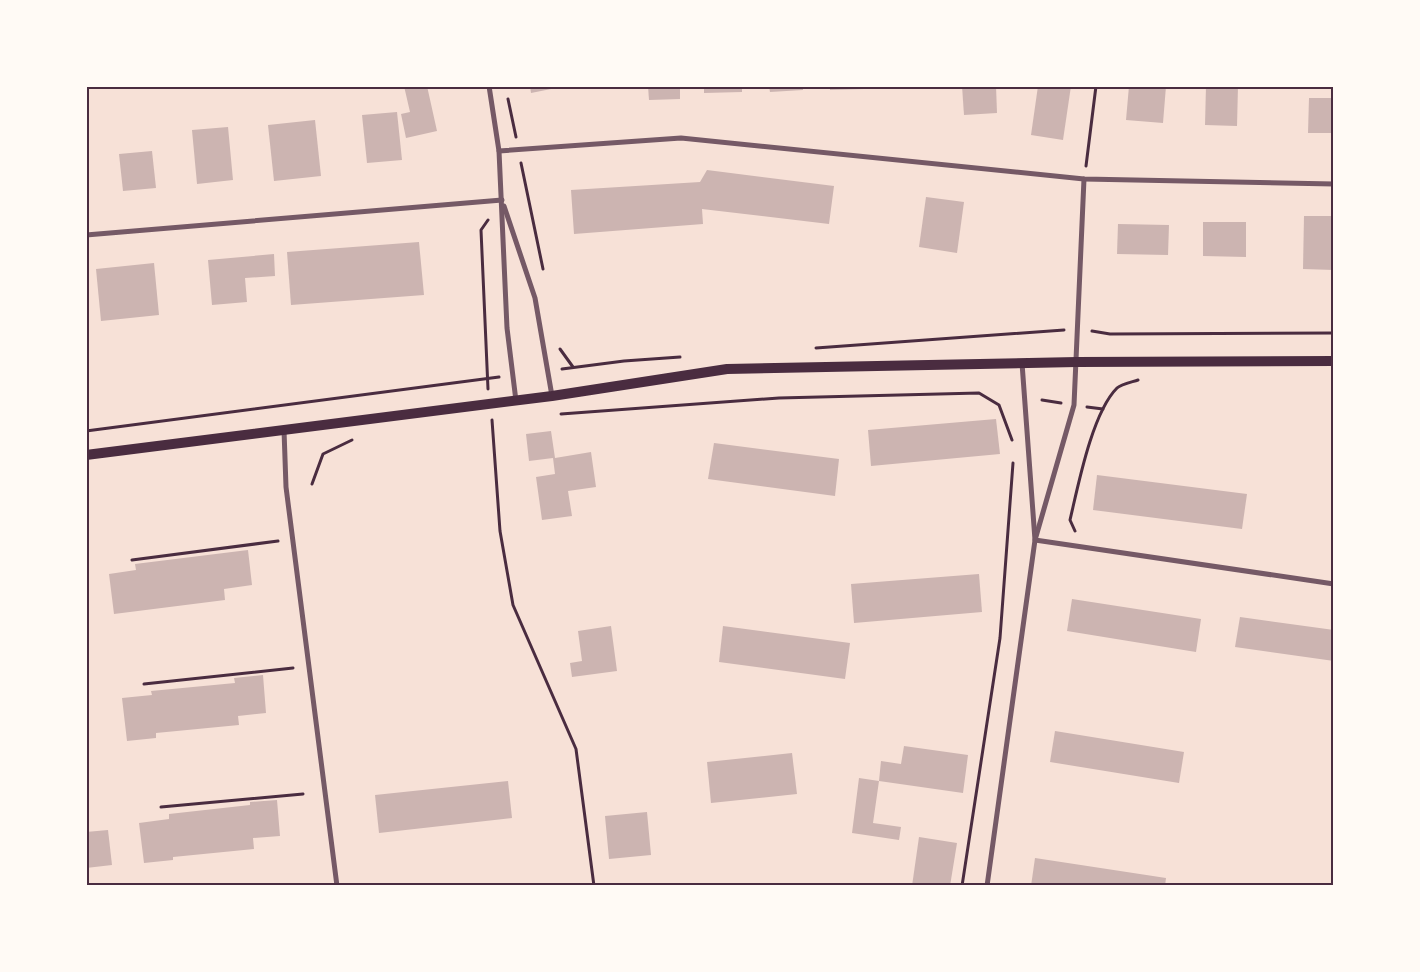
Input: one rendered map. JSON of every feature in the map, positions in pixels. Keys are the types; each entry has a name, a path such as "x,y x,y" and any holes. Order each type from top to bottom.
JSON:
{"main road":[{"path":"86,455 552,396 727,370 1077,362 1334,361"}],"street":[{"path":"489,86 499,150 507,328 516,400"},
{"path":"499,150 681,138 1084,179 1334,184"},
{"path":"988,886 1036,540 1074,405 1084,179"},
{"path":"86,235 502,200"},
{"path":"502,200 535,298 552,396"},
{"path":"1022,363 1036,540"},
{"path":"284,430 286,487 337,886"},
{"path":"1036,540 1334,584"}],"path":[{"path":"1084,179 1096,86"},
{"path":"507,95 543,271"},
{"path":"502,200 481,230 486,379 491,404 500,531 513,605 576,749 594,886"},
{"path":"558,346 573,367"},
{"path":"1078,535 1070,520 1085,458 1103,409 1117,387 1141,379"},
{"path":"558,414 779,398 979,393 999,405 1014,446"},
{"path":"482,422 501,420"},
{"path":"312,484 323,454 358,437"},
{"path":"962,886 1000,638 1014,456"},
{"path":"132,560 281,541"},
{"path":"144,684 293,668"},
{"path":"161,807 303,794"}],"building":[{"path":"404,86 427,86 437,131 406,138 401,114 410,112"},
{"path":"530,86 561,86 561,87 531,93"},
{"path":"648,86 680,86 680,99 649,100"},
{"path":"704,86 742,86 742,92 704,93"},
{"path":"769,86 803,86 803,90 770,92"},
{"path":"830,86 864,86 864,89 830,90"},
{"path":"962,86 996,86 997,113 964,115"},
{"path":"1038,86 1071,86 1063,140 1031,135"},
{"path":"1129,86 1166,86 1163,123 1126,120"},
{"path":"1206,86 1238,86 1237,126 1205,125"},
{"path":"1309,98 1334,98 1334,133 1308,133"},
{"path":"397,112 402,160 367,163 362,115"},
{"path":"315,120 321,176 274,181 268,125"},
{"path":"228,127 233,180 197,184 192,130"},
{"path":"152,151 156,188 123,191 119,154"},
{"path":"707,170 834,186 829,224 702,209 703,224 574,234 571,190 700,182"},
{"path":"926,197 964,202 957,253 919,247"},
{"path":"1304,216 1334,216 1334,270 1303,269"},
{"path":"1203,222 1246,222 1246,257 1203,256"},
{"path":"1118,224 1169,225 1168,255 1117,254"},
{"path":"419,242 424,295 291,305 287,252"},
{"path":"274,254 275,276 245,278 247,302 212,305 208,260"},
{"path":"154,263 159,315 101,321 96,269"},
{"path":"996,419 1000,454 871,466 868,430"},
{"path":"551,431 555,458 591,452 596,487 568,491 572,516 542,520 536,477 555,474 553,458 529,461 526,434"},
{"path":"714,443 839,459 835,496 708,479"},
{"path":"1097,475 1247,494 1242,529 1093,510"},
{"path":"248,550 252,585 224,589 225,600 114,614 109,574 136,570 135,564"},
{"path":"979,574 982,612 854,623 851,584"},
{"path":"1072,599 1201,619 1196,652 1067,631"},
{"path":"1240,617 1334,630 1334,661 1235,647"},
{"path":"611,626 617,671 572,677 570,663 582,661 578,631"},
{"path":"723,626 850,643 845,679 719,662"},
{"path":"263,675 266,713 238,716 239,725 156,733 156,738 127,741 122,698 152,695 151,691 235,683 234,678"},
{"path":"1055,731 1184,752 1179,783 1050,762"},
{"path":"904,746 968,755 963,793 879,781 881,761 901,764"},
{"path":"792,753 797,794 711,803 707,762"},
{"path":"859,778 879,781 873,823 901,827 899,840 852,833"},
{"path":"508,781 512,818 379,833 375,795"},
{"path":"277,800 280,836 253,838 254,849 173,857 173,860 144,863 139,823 169,819 169,814"},
{"path":"647,812 651,855 609,859 605,816"},
{"path":"108,830 112,865 86,868 86,832"},
{"path":"919,837 957,843 950,886 912,886"},
{"path":"1035,858 1166,878 1165,886 1031,886"}]}
